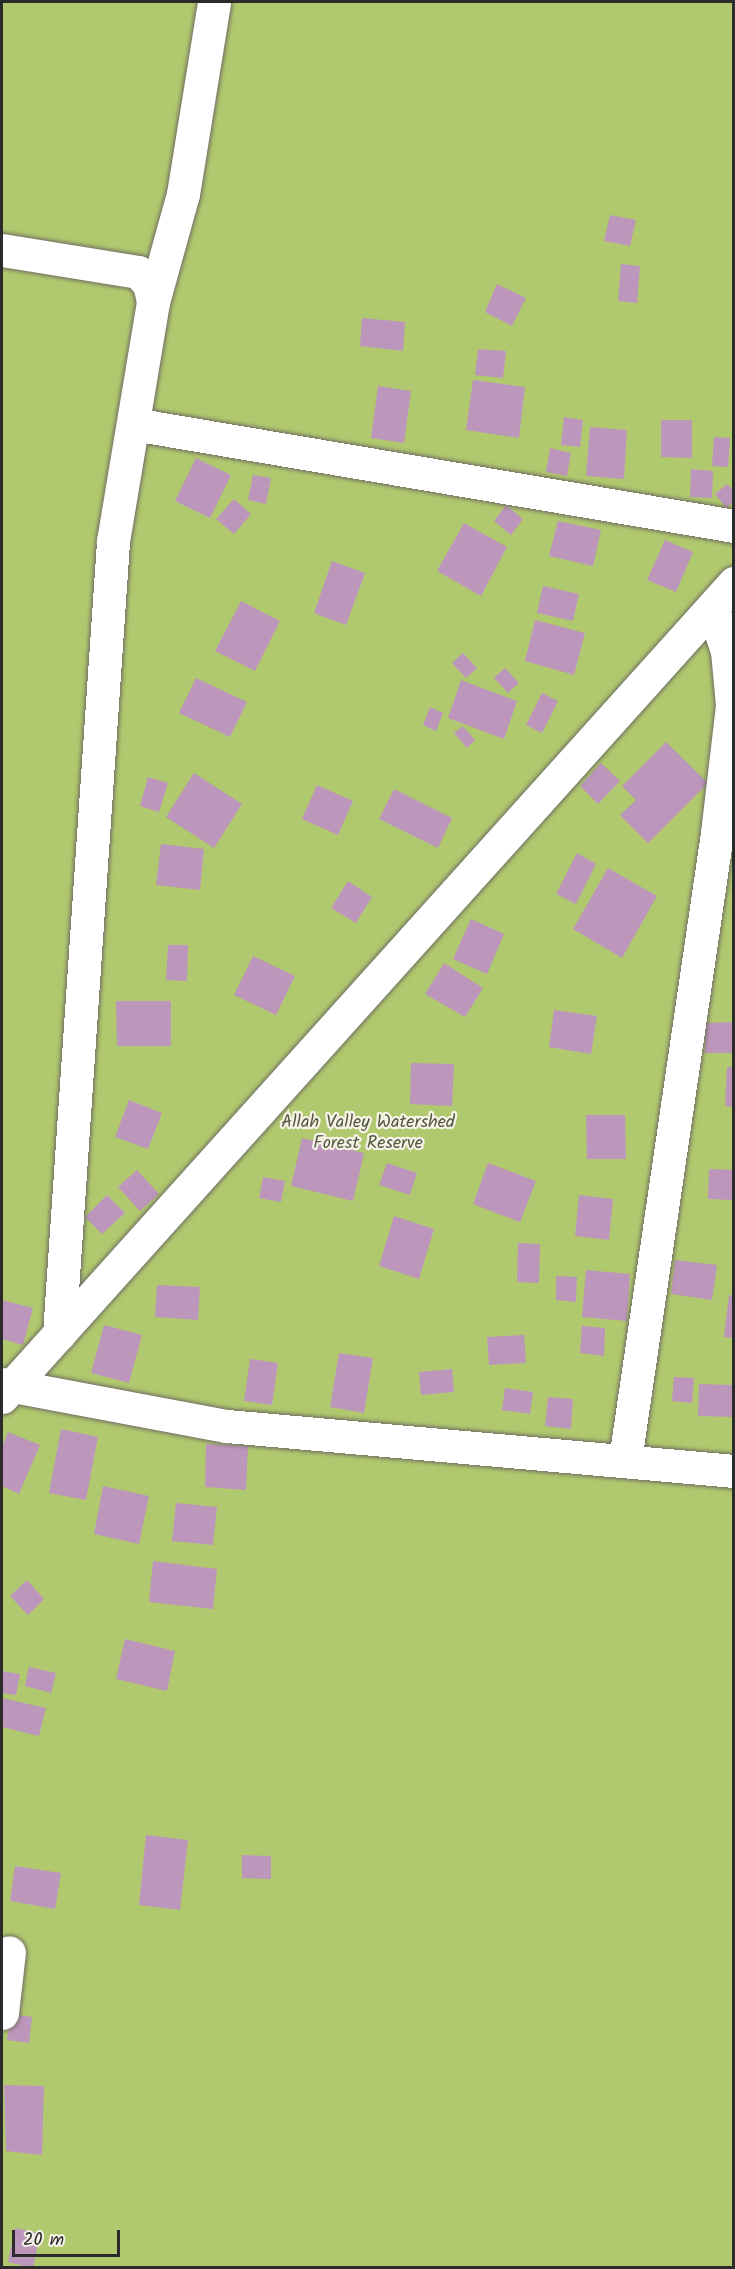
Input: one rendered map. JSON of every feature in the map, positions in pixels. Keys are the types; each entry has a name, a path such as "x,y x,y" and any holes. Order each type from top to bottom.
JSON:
{"street":[{"path":"59,1334 113,542 153,302 183,194 214,2"},
{"path":"2,250 138,272 149,284 153,302"},
{"path":"133,424 734,526"},
{"path":"5,1389 59,1334 723,595"},
{"path":"625,1460 717,833 732,705 723,595"},
{"path":"5,1389 227,1426 734,1471"},
{"path":"2,2013 9,1952"}],"green space":[{"name":"Allah Valley Watershed Forest Reserve","path":"2,2 733,2 733,2267 2,2267"}],"building":[{"path":"610,215 636,220 630,246 604,241"},
{"path":"621,264 640,266 637,303 618,301"},
{"path":"497,284 526,298 512,326 485,312"},
{"path":"362,318 405,322 403,351 360,346"},
{"path":"478,349 506,351 503,378 475,375"},
{"path":"473,380 525,387 519,438 466,430"},
{"path":"378,386 411,391 404,443 371,438"},
{"path":"564,417 583,420 580,447 561,445"},
{"path":"661,420 692,420 692,458 661,457"},
{"path":"590,427 627,430 624,479 586,476"},
{"path":"714,437 730,438 728,467 712,466"},
{"path":"550,448 571,453 567,476 546,472"},
{"path":"196,458 231,475 210,518 175,501"},
{"path":"691,469 713,471 712,498 690,497"},
{"path":"253,475 271,478 266,504 248,500"},
{"path":"727,484 734,491 734,501 726,508 715,494"},
{"path":"234,499 251,514 234,534 216,519"},
{"path":"506,505 523,519 511,535 494,521"},
{"path":"558,521 601,530 593,566 549,556"},
{"path":"464,523 507,547 481,596 437,571"},
{"path":"665,540 693,552 676,592 647,580"},
{"path":"332,561 365,573 346,625 314,613"},
{"path":"543,586 579,594 573,621 537,613"},
{"path":"241,601 280,621 255,671 215,651"},
{"path":"535,620 585,633 574,675 525,661"},
{"path":"463,653 477,668 466,678 452,663"},
{"path":"505,668 519,683 508,693 494,678"},
{"path":"196,678 247,702 230,737 179,713"},
{"path":"461,680 517,701 504,739 448,718"},
{"path":"542,693 558,701 542,733 526,725"},
{"path":"430,707 443,713 436,731 423,725"},
{"path":"463,726 475,740 467,748 454,733"},
{"path":"666,742 708,783 648,843 620,815 636,800 622,786"},
{"path":"601,763 620,781 598,804 580,786"},
{"path":"194,773 242,804 214,848 166,817"},
{"path":"148,777 168,783 159,812 140,806"},
{"path":"317,785 353,801 338,835 302,819"},
{"path":"394,789 452,818 438,848 379,819"},
{"path":"161,844 204,849 200,890 156,885"},
{"path":"577,853 596,864 576,904 556,894"},
{"path":"608,868 657,896 622,958 573,929"},
{"path":"348,881 372,897 356,923 331,908"},
{"path":"471,919 504,934 487,974 453,959"},
{"path":"168,945 188,945 187,981 166,980"},
{"path":"253,956 295,976 276,1015 234,995"},
{"path":"444,963 483,988 465,1017 425,994"},
{"path":"116,1001 171,1001 171,1046 117,1046"},
{"path":"554,1010 597,1016 591,1054 549,1047"},
{"path":"734,1022 734,1053 705,1053 705,1023"},
{"path":"411,1063 454,1064 452,1106 410,1104"},
{"path":"727,1067 734,1067 734,1107 725,1106"},
{"path":"129,1100 162,1113 148,1149 115,1137"},
{"path":"586,1115 625,1115 626,1159 587,1159"},
{"path":"302,1138 364,1153 353,1201 291,1186"},
{"path":"387,1163 417,1173 410,1195 379,1185"},
{"path":"488,1163 536,1181 520,1222 473,1204"},
{"path":"709,1169 734,1170 734,1200 708,1199"},
{"path":"137,1170 159,1194 140,1211 118,1187"},
{"path":"263,1177 285,1181 281,1202 259,1198"},
{"path":"107,1195 125,1213 102,1234 85,1217"},
{"path":"579,1195 613,1199 609,1240 575,1236"},
{"path":"394,1216 434,1229 419,1279 379,1266"},
{"path":"518,1243 540,1244 539,1283 517,1282"},
{"path":"675,1260 717,1265 712,1300 671,1294"},
{"path":"586,1270 630,1274 627,1321 582,1317"},
{"path":"556,1276 577,1277 576,1302 556,1300"},
{"path":"157,1285 200,1287 198,1320 155,1317"},
{"path":"729,1295 734,1296 734,1338 724,1337"},
{"path":"2,1300 33,1308 23,1345 2,1339"},
{"path":"104,1325 142,1335 129,1383 91,1373"},
{"path":"582,1326 605,1328 604,1356 580,1353"},
{"path":"524,1335 526,1363 489,1365 487,1337"},
{"path":"339,1353 373,1358 364,1413 330,1407"},
{"path":"250,1359 278,1363 272,1405 244,1401"},
{"path":"452,1369 454,1392 421,1395 419,1372"},
{"path":"674,1377 694,1378 692,1403 672,1401"},
{"path":"699,1384 734,1385 734,1417 698,1416"},
{"path":"505,1388 533,1392 530,1414 502,1410"},
{"path":"548,1397 573,1399 571,1429 545,1426"},
{"path":"61,1429 98,1437 86,1500 49,1493"},
{"path":"8,1432 40,1445 19,1494 2,1486 2,1447"},
{"path":"206,1444 248,1446 246,1490 205,1487"},
{"path":"103,1486 149,1496 139,1544 94,1534"},
{"path":"176,1503 217,1507 213,1545 172,1541"},
{"path":"153,1561 217,1569 213,1609 149,1602"},
{"path":"27,1580 44,1599 28,1615 10,1596"},
{"path":"125,1639 175,1651 167,1691 116,1679"},
{"path":"29,1667 56,1673 51,1693 25,1686"},
{"path":"2,1671 20,1674 16,1695 2,1693"},
{"path":"2,1698 46,1708 39,1736 2,1727"},
{"path":"146,1835 188,1840 180,1910 139,1905"},
{"path":"242,1855 271,1856 271,1879 242,1878"},
{"path":"15,1866 61,1873 55,1909 10,1901"},
{"path":"11,2014 32,2017 29,2043 7,2040"},
{"path":"4,2085 44,2086 42,2155 6,2151"},
{"path":"15,2228 40,2233 33,2268 8,2262"}]}
